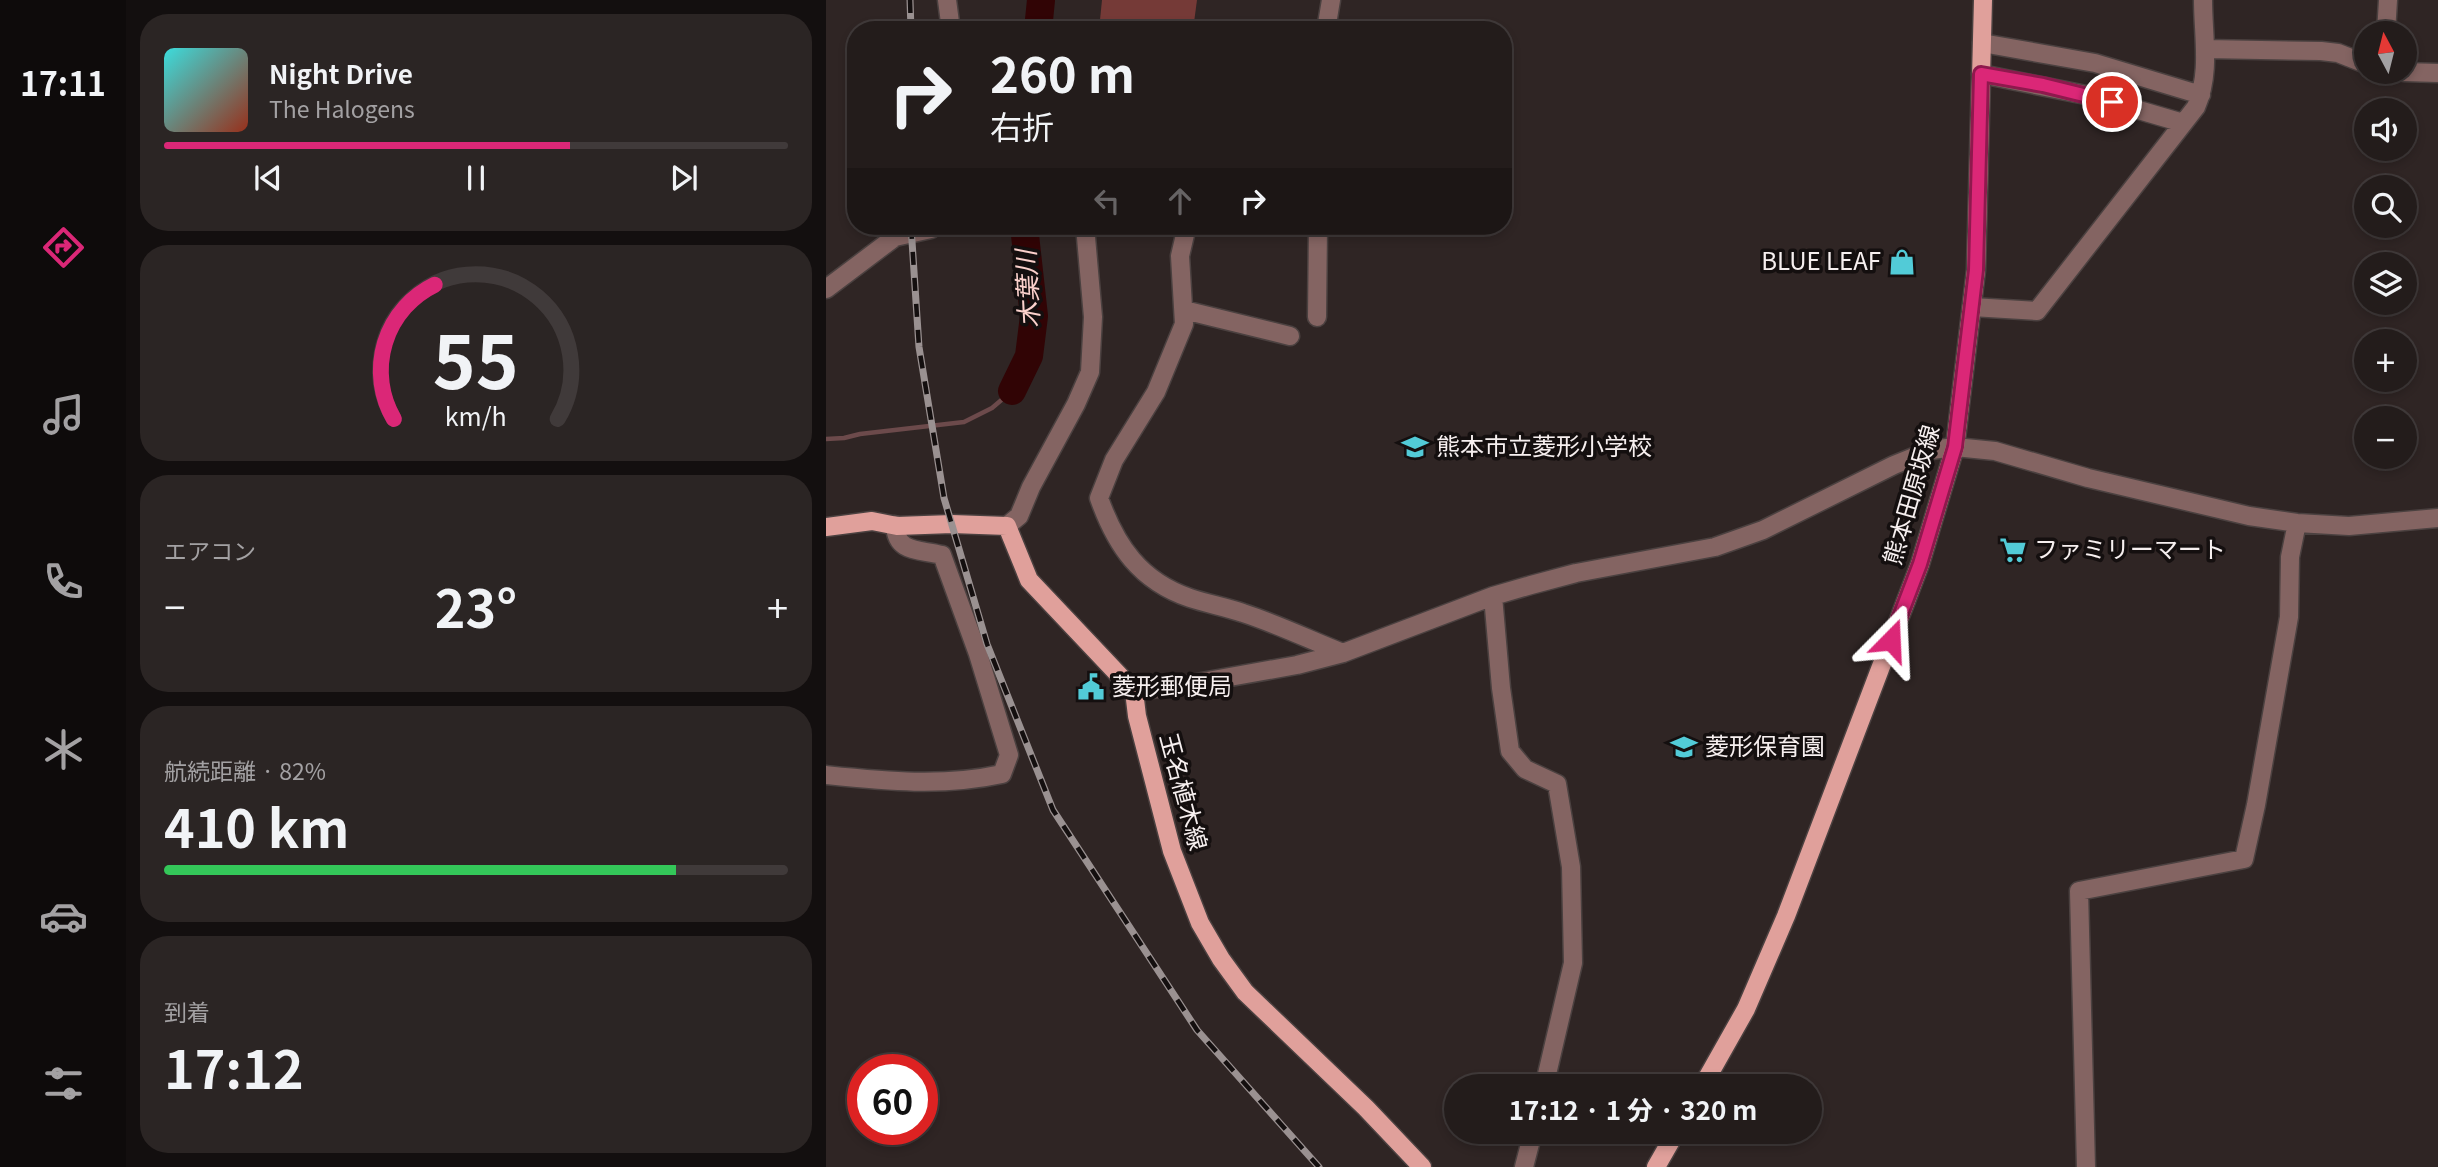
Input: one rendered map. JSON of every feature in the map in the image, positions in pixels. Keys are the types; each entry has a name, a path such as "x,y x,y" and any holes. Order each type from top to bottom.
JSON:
{"main road":[{"name":"熊本田原坂線","path":"1709,1074 1746,1009 1786,916 1920,564 1955,447 1976,270 1983,0"},
{"path":"831,528 872,522 895,525 1007,526 1028,580 1134,691"},
{"name":"玉名植木線","path":"1134,691 1137,716 1172,851 1200,923 1221,959 1245,992 1366,1108 1422,1167"},
{"path":"1656,1167 1669,1144"}],"street":[{"path":"947,0 950,21"},
{"path":"1328,21 1331,0"},
{"path":"1972,307 2037,311 2196,107 2201,95 2206,49 2203,38 2203,0"},
{"path":"2387,21 2388,0"},
{"path":"1982,43 2095,63 2201,95"},
{"path":"2206,49 2320,51 2338,53 2354,59"},
{"path":"2417,72 2438,73"},
{"path":"1981,74 2091,96 2183,123"},
{"path":"826,289 895,237 904,235"},
{"path":"1007,526 1019,516 1031,486 1076,404 1090,372 1093,317 1086,235"},
{"path":"1185,235 1180,256 1184,324 1156,392 1114,460 1099,498 1108,523 1134,564 1161,583 1188,597 1244,613 1343,653"},
{"path":"1317,317 1318,235"},
{"path":"1184,310 1290,336"},
{"path":"1134,691 1242,676 1297,665 1343,653 1493,597 1576,573 1715,547 1763,530 1894,465 1931,450 1955,447 1995,451 2088,478 2249,516 2297,523 2349,526 2438,518"},
{"path":"2086,1167 2079,891 2245,859 2289,617 2290,557 2297,523"},
{"path":"826,775 922,782 972,780 1002,774 1009,755 978,654 942,555 906,549 895,536 895,525"},
{"path":"1493,597 1510,751 1525,769 1557,785 1571,867 1573,963 1547,1074"},
{"path":"1524,1167 1530,1144"}],"shaded area":[{"path":"1102,0 1197,0 1194,21 1100,21"}],"waterway":[{"name":"木葉川","path":"1039,21 1041,0"},
{"name":"木葉川","path":"1012,391 1029,356 1034,316 1025,235"},
{"path":"826,439 964,422 992,408 1012,391"}],"railway":[{"path":"910,0 911,21"},
{"path":"912,235 919,347 944,498 987,644 1053,810 1197,1030 1319,1167"}],"place":[{"name":"BLUE LEAF","path":"1902,262"},
{"name":"熊本市立菱形小学校","path":"1415,447"},
{"name":"ファミリーマート","path":"2013,550"},
{"name":"菱形郵便局","path":"1091,687"},
{"name":"菱形保育園","path":"1684,747"}],"route":[{"path":"1891,640 1920,564 1955,447 1976,270 1981,74 2043,85 2112,102"}]}
